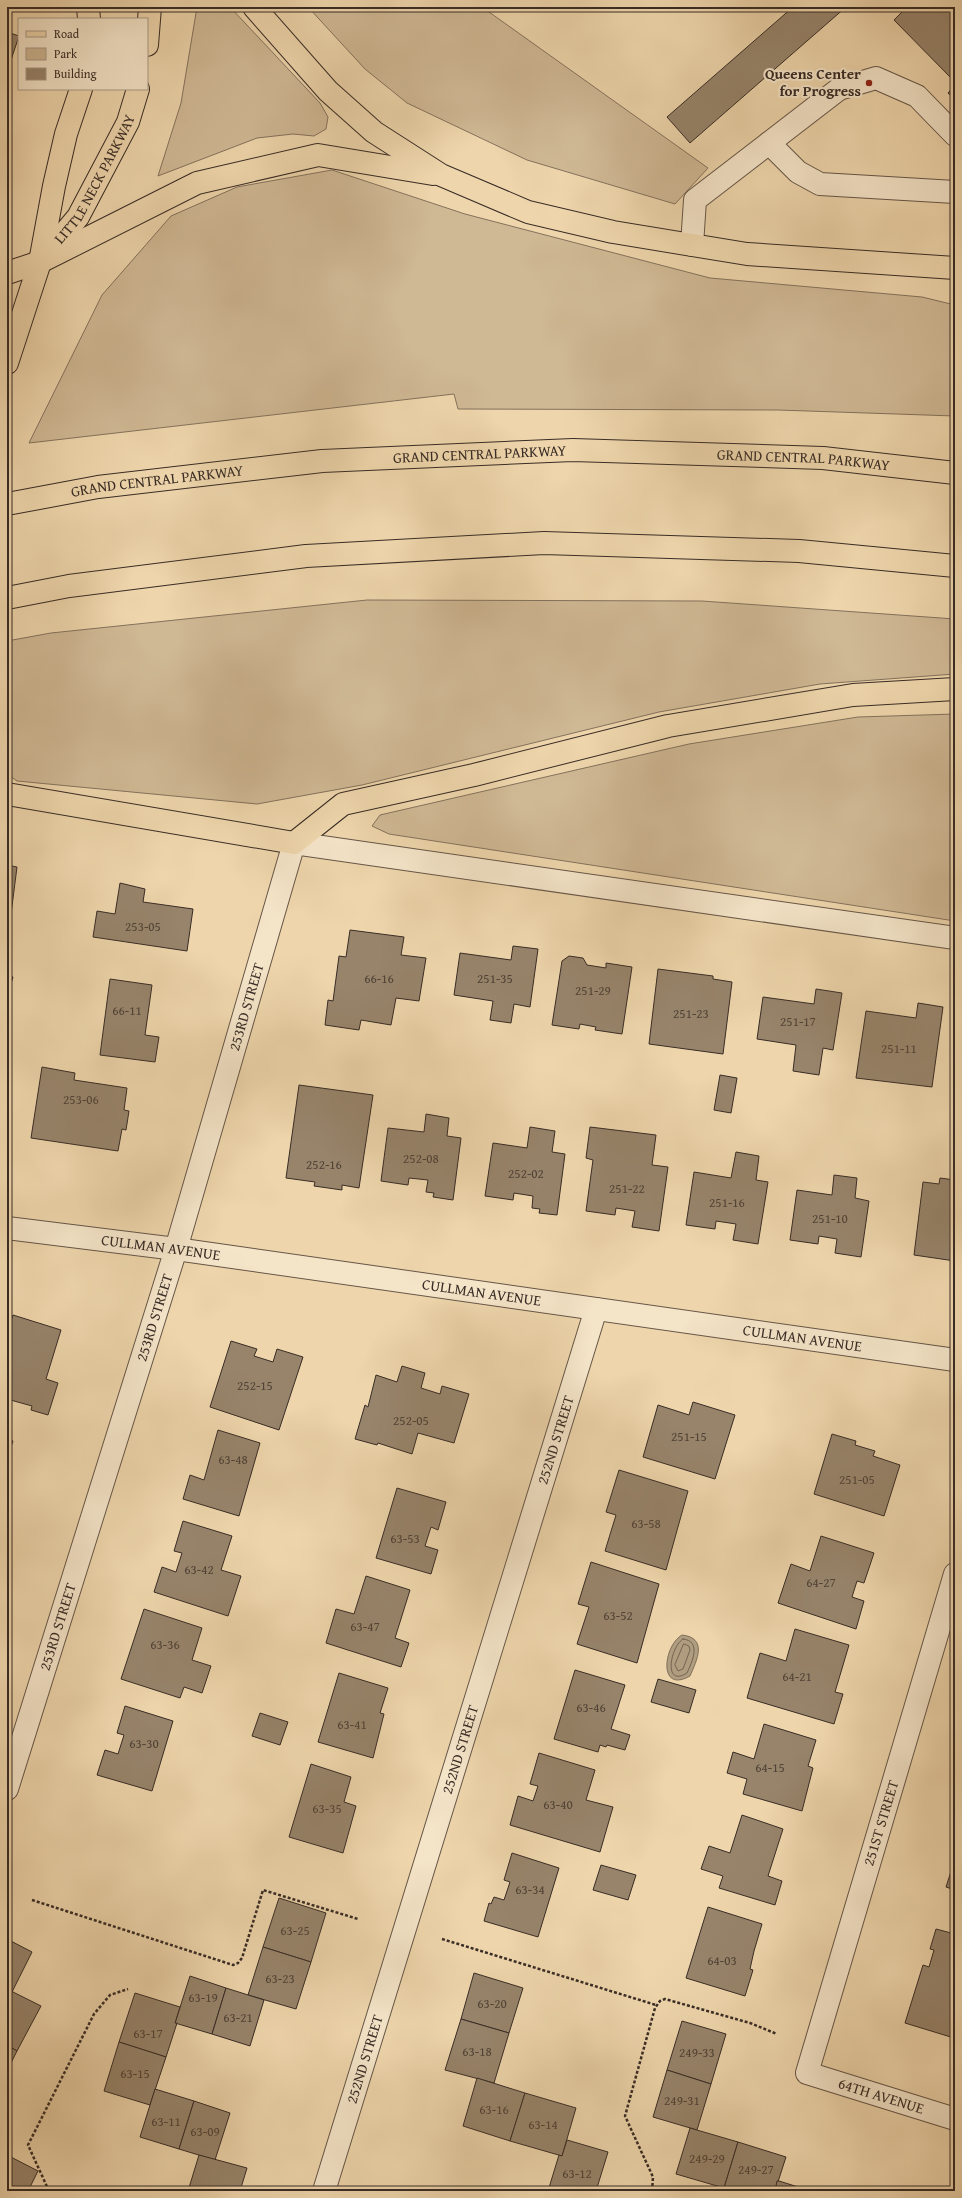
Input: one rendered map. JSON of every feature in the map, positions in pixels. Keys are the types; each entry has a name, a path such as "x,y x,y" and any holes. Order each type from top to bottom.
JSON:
{"main road":[{"path":"88,7 89,18"},
{"path":"148,33 150,7"},
{"path":"254,7 328,91 374,132 441,175 528,212 613,232 747,254 955,268"},
{"name":"LITTLE NECK PARKWAY","path":"7,363 40,262 57,172 66,134 81,90"},
{"name":"LITTLE NECK PARKWAY","path":"40,262 78,217 128,122 138,90"},
{"path":"7,273 40,262 197,183 318,155 441,175"},
{"name":"GRAND CENTRAL PARKWAY","path":"7,504 98,487 322,461 573,450 823,458 955,473"},
{"path":"7,598 69,586 306,556 544,543 799,551 955,566"},
{"path":"7,794 294,843 343,804 474,775 668,726 853,695 955,689"}],"street":[{"path":"692,245 695,200 839,89 876,78 917,96 955,136"},
{"path":"769,143 798,172 820,184 955,192"},
{"path":"294,843 955,938"},
{"name":"253RD STREET","path":"7,1789 176,1249 294,843"},
{"name":"CULLMAN AVENUE","path":"7,1228 176,1249 955,1360"},
{"name":"252ND STREET","path":"324,2191 596,1309"},
{"name":"251ST STREET","path":"807,2073 955,1574"},
{"name":"64TH AVENUE","path":"807,2073 955,2119"}],"path":[{"path":"32,1900 233,1965 238,1963 242,1958 263,1890 358,1919"},
{"path":"442,1939 656,2005"},
{"path":"49,2191 28,2146 94,2014 110,1995 128,1988"},
{"path":"652,2191 653,2177 625,2116 629,2096 656,2005 665,1999 750,2023 777,2034"}],"green space":[{"path":"197,7 230,7 320,103 328,117 326,129 314,136 293,134 257,138 158,176 181,103"},
{"path":"308,7 482,7 708,168 675,204 527,160 407,103 365,69"},
{"path":"332,170 465,214 710,278 922,297 955,305 955,416 778,410 458,409 454,394 29,443 102,295 171,216 237,187"},
{"path":"367,600 702,601 955,619 955,674 820,684 659,712 362,785 257,804 17,781 7,774 7,641 51,633"},
{"path":"955,714 955,921 389,834 372,826 380,815 689,744 858,717"}],"water":[{"path":"682,1635 695,1640 698,1645 698,1651 690,1676 680,1680 673,1679 668,1674 667,1666 671,1649"}],"building":[{"path":"793,7 846,7 690,143 667,117"},
{"path":"907,7 955,7 955,82 894,20"},
{"path":"7,32 18,36 18,39 7,72"},
{"path":"955,85 955,100 948,93"},
{"path":"7,865 17,867 10,922 7,922"},
{"path":"120,883 145,889 143,902 193,909 187,951 93,937 97,911 115,914"},
{"path":"350,930 404,937 401,955 426,958 419,1001 396,998 391,1025 361,1020 359,1030 325,1025 328,1000 333,1001 339,956 346,957"},
{"path":"513,946 538,949 530,1007 514,1004 511,1023 490,1020 493,1001 454,995 460,953 511,960"},
{"path":"569,956 583,958 587,965 606,968 606,963 632,967 622,1034 595,1030 596,1027 580,1024 579,1029 552,1025 562,961"},
{"path":"658,969 713,976 713,979 732,982 723,1054 649,1044"},
{"path":"7,976 13,977 7,996"},
{"path":"110,979 152,985 145,1035 159,1037 155,1062 100,1055"},
{"path":"816,989 842,993 833,1050 823,1048 819,1075 793,1071 796,1045 757,1039 763,997 814,1004"},
{"path":"918,1003 943,1007 932,1087 856,1078 866,1011 916,1018"},
{"path":"42,1067 75,1073 74,1080 127,1088 124,1110 129,1111 126,1130 122,1129 118,1151 31,1138"},
{"path":"720,1075 737,1078 731,1113 714,1110"},
{"path":"299,1085 373,1095 359,1188 342,1185 342,1190 314,1186 315,1182 286,1178"},
{"path":"426,1114 449,1118 447,1136 461,1138 453,1200 433,1197 434,1193 426,1192 428,1180 409,1178 408,1185 381,1181 388,1128 424,1132"},
{"path":"530,1127 555,1131 552,1152 565,1154 557,1215 539,1213 540,1209 532,1208 533,1196 514,1193 513,1200 485,1196 493,1143 527,1148"},
{"path":"590,1127 656,1135 652,1165 668,1167 659,1231 632,1227 635,1211 616,1208 615,1215 586,1211 593,1160 586,1158"},
{"path":"736,1152 759,1156 756,1180 768,1182 758,1244 733,1240 736,1224 716,1221 715,1229 686,1225 694,1172 731,1178"},
{"path":"834,1175 857,1178 855,1198 869,1201 861,1257 835,1253 837,1239 819,1236 818,1244 790,1240 797,1190 832,1195"},
{"path":"940,1178 955,1180 955,1261 914,1255 923,1182 939,1184"},
{"path":"13,1315 61,1330 46,1379 58,1383 48,1415 31,1410 32,1406 7,1399 7,1333"},
{"path":"231,1341 257,1349 254,1356 273,1362 277,1349 303,1357 279,1430 210,1407"},
{"path":"402,1366 425,1373 421,1388 440,1394 442,1386 469,1394 454,1443 418,1433 412,1454 378,1443 377,1445 355,1439 365,1405 368,1407 376,1375 397,1382"},
{"path":"693,1402 735,1415 715,1479 643,1457 658,1405 689,1415"},
{"path":"218,1430 260,1443 239,1516 183,1499 190,1475 204,1480"},
{"path":"832,1434 856,1441 855,1445 875,1451 873,1456 900,1465 884,1516 814,1494"},
{"path":"7,1439 13,1441 7,1459"},
{"path":"619,1470 688,1491 666,1570 605,1551 616,1515 606,1512"},
{"path":"397,1488 446,1502 438,1530 431,1527 425,1546 438,1550 431,1574 376,1558"},
{"path":"183,1521 232,1536 221,1570 241,1576 228,1616 154,1592 162,1567 176,1572 182,1553 174,1551"},
{"path":"821,1536 874,1553 864,1583 857,1581 852,1597 864,1601 856,1629 778,1603 791,1564 810,1571"},
{"path":"591,1562 659,1584 637,1663 577,1644 589,1607 578,1604"},
{"path":"366,1576 410,1590 395,1638 409,1643 401,1667 326,1643 336,1609 354,1614"},
{"path":"144,1609 202,1628 192,1660 211,1666 202,1693 184,1687 180,1698 121,1679"},
{"path":"795,1629 849,1645 835,1692 843,1694 834,1724 747,1698 760,1653 786,1661"},
{"path":"575,1670 625,1685 611,1729 630,1735 625,1750 607,1745 606,1747 600,1745 598,1752 554,1739"},
{"path":"339,1673 388,1688 380,1713 384,1714 373,1758 318,1742"},
{"path":"658,1679 696,1690 689,1713 651,1702"},
{"path":"125,1706 173,1721 152,1791 97,1775 105,1750 118,1754 124,1735 117,1733"},
{"path":"260,1713 288,1722 280,1745 252,1736"},
{"path":"764,1724 816,1740 808,1766 813,1768 802,1811 743,1794 747,1779 727,1773 733,1752 754,1759"},
{"path":"539,1753 595,1770 586,1800 613,1807 600,1852 510,1825 518,1796 533,1801 538,1786 530,1784"},
{"path":"311,1764 351,1777 344,1802 356,1806 343,1853 289,1837"},
{"path":"742,1815 783,1829 768,1876 782,1881 775,1905 719,1888 723,1876 701,1869 709,1846 730,1853"},
{"path":"512,1853 559,1868 538,1937 484,1921 489,1903 491,1904 494,1897 504,1900 510,1882 504,1880"},
{"path":"955,1859 955,1890 946,1887"},
{"path":"601,1865 636,1875 628,1900 593,1890"},
{"path":"279,1898 326,1913 311,1962 263,1947"},
{"path":"708,1907 762,1924 750,1969 753,1970 745,1996 686,1978"},
{"path":"936,1929 955,1934 954,2038 905,2023 923,1965 929,1967 934,1950 930,1949"},
{"path":"7,1939 32,1952 12,1992 7,1989"},
{"path":"263,1947 311,1962 296,2009 248,1995"},
{"path":"474,1973 523,1988 509,2033 461,2019"},
{"path":"190,1976 226,1988 212,2034 175,2023"},
{"path":"226,1988 264,2000 250,2046 212,2034"},
{"path":"7,1989 41,2006 17,2051 7,2045"},
{"path":"135,1993 180,2007 175,2023 177,2023 166,2057 119,2042"},
{"path":"461,2019 509,2033 494,2083 445,2070"},
{"path":"682,2021 726,2034 711,2084 667,2070"},
{"path":"119,2042 166,2057 150,2105 104,2091"},
{"path":"7,2045 17,2051 7,2071"},
{"path":"667,2070 711,2084 697,2130 653,2117"},
{"path":"477,2078 525,2093 510,2141 463,2126"},
{"path":"155,2089 194,2101 179,2149 140,2137"},
{"path":"525,2093 576,2108 562,2156 510,2141"},
{"path":"194,2101 230,2113 215,2160 179,2149"},
{"path":"690,2128 738,2142 724,2188 676,2174"},
{"path":"567,2140 608,2152 596,2191 548,2191 559,2155 562,2156"},
{"path":"738,2142 786,2157 775,2191 733,2191 724,2188"},
{"path":"7,2155 38,2171 28,2191 7,2191"},
{"path":"199,2155 247,2168 240,2191 188,2191"},
{"path":"777,2181 779,2181 811,2191 775,2191"}],"place":[{"name":"Queens Center for Progress","path":"869,83"}]}
